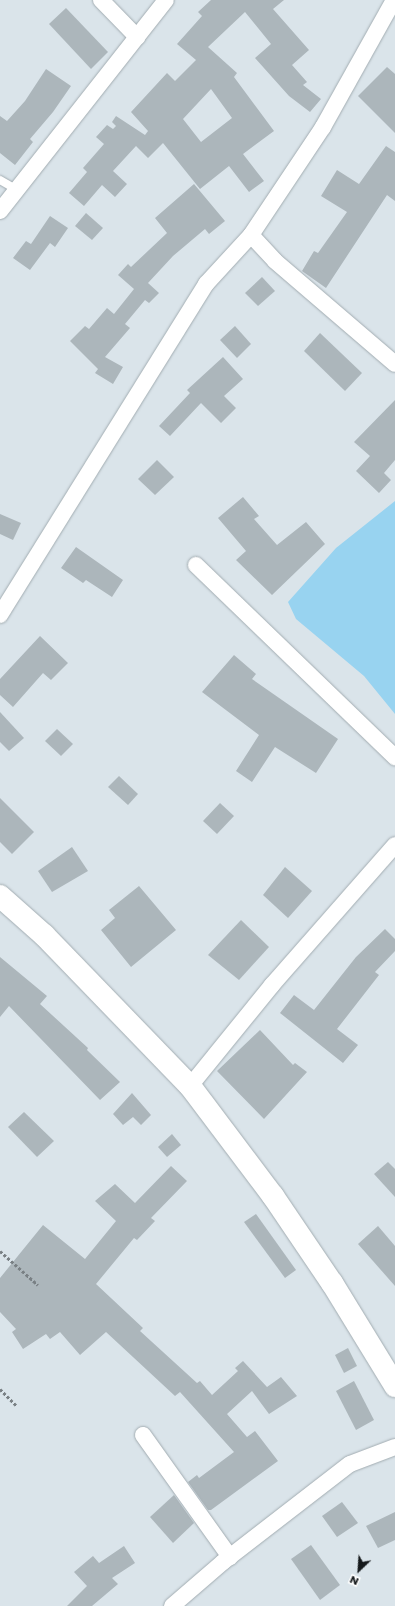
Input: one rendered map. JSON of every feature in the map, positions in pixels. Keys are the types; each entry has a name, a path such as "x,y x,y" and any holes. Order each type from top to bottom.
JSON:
{"main road":[{"path":"0,896 44,934 190,1086 278,1202 332,1283 395,1386"}],"street":[{"path":"100,0 137,37"},
{"path":"0,211 166,0"},
{"path":"0,615 206,284 251,234 323,127 394,0"},
{"path":"251,234 275,262 395,364"},
{"path":"196,565 395,757"},
{"path":"190,1086 272,984 395,845"},
{"path":"143,1435 230,1558"},
{"path":"172,1606 230,1558 350,1464 395,1446"}],"lane":[{"path":"0,180 17,190"}],"path":[{"path":"0,1251 38,1285"},
{"path":"0,1389 16,1406"}],"shaded area":[{"path":"395,501 395,714 364,676 296,619 288,602 336,548"}],"building":[{"path":"211,0 284,0 273,9 309,50 292,65 307,82 303,85 321,99 310,112 289,96 255,58 271,44 245,12 208,47 237,73 234,77 274,131 243,154 264,181 249,192 229,166 200,189 163,143 148,158 136,146 113,171 127,184 115,197 102,185 84,206 69,193 87,172 83,168 104,144 96,137 107,125 113,129 116,126 112,122 116,116 145,135 148,131 131,112 167,73 175,81 196,60 177,44 202,16 198,12","holes":["211,89 232,118 201,142 183,119"]},
{"path":"66,8 108,52 91,69 49,24"},
{"path":"387,67 395,74 395,133 358,96"},
{"path":"46,69 71,86 53,112 30,139 33,142 15,165 0,153 0,116 7,121 25,101"},
{"path":"386,146 395,152 395,201 387,195 326,288 302,271 314,251 318,253 347,212 321,196 337,170 359,184"},
{"path":"194,184 225,221 209,234 205,229 173,256 148,283 159,293 149,303 145,300 125,324 130,328 105,357 123,367 113,384 95,373 98,369 70,341 85,326 89,329 107,308 114,314 134,289 118,275 128,264 131,267 167,233 155,218"},
{"path":"86,213 103,228 92,240 75,226"},
{"path":"50,216 68,228 55,247 50,243 30,270 13,258 26,241 31,244"},
{"path":"262,277 275,291 258,306 245,293"},
{"path":"235,326 251,344 237,358 220,340"},
{"path":"320,333 362,373 345,391 304,351"},
{"path":"223,357 243,379 224,396 236,408 221,423 201,403 170,436 159,426 190,393 187,390"},
{"path":"395,400 395,460 384,473 391,480 379,493 356,471 370,456 354,442"},
{"path":"157,460 174,477 155,495 138,479"},
{"path":"243,497 259,516 254,519 277,545 306,522 325,544 272,595 236,560 246,551 218,518"},
{"path":"0,514 21,523 13,540 0,534"},
{"path":"76,547 123,580 112,597 86,580 83,583 61,568"},
{"path":"40,636 68,663 51,680 43,673 13,707 0,695 0,679"},
{"path":"234,655 256,674 252,679 338,739 316,773 275,747 252,782 236,771 259,735 202,692"},
{"path":"0,712 24,738 9,751 0,742"},
{"path":"57,729 73,744 61,756 45,741"},
{"path":"119,776 138,794 128,805 108,787"},
{"path":"0,798 34,832 12,854 0,842"},
{"path":"220,803 234,816 217,834 203,821"},
{"path":"72,847 88,871 52,892 38,871"},
{"path":"285,867 312,891 288,918 263,895"},
{"path":"139,886 176,930 131,967 101,930 115,918 109,910"},
{"path":"241,920 269,947 239,980 208,955"},
{"path":"385,929 395,939 395,951 375,972 379,975 337,1029 358,1045 343,1063 280,1013 294,995 314,1010 356,957"},
{"path":"0,957 47,996 40,1004 88,1048 87,1050 120,1082 100,1100 9,1006 0,1017"},
{"path":"260,1030 293,1065 295,1063 307,1072 264,1119 217,1071"},
{"path":"132,1093 151,1115 141,1125 133,1117 123,1125 113,1114"},
{"path":"24,1112 54,1141 37,1157 8,1127"},
{"path":"172,1134 181,1145 167,1157 158,1147"},
{"path":"388,1162 395,1169 395,1197 374,1174"},
{"path":"171,1166 187,1181 151,1218 155,1221 137,1240 134,1238 96,1284 143,1328 140,1331 197,1383 200,1381 212,1395 238,1371 235,1368 243,1361 267,1387 281,1377 297,1396 269,1414 252,1391 227,1414 247,1437 255,1431 278,1461 211,1510 208,1510 188,1482 197,1475 199,1478 234,1452 180,1392 175,1396 106,1332 80,1355 60,1332 50,1339 46,1334 23,1349 12,1332 16,1329 0,1312 0,1278 43,1225 85,1259 116,1221 95,1201 115,1184 135,1203"},
{"path":"256,1214 296,1270 285,1278 244,1222"},
{"path":"378,1226 395,1246 395,1286 358,1244"},
{"path":"348,1348 357,1366 344,1373 335,1355"},
{"path":"354,1381 374,1420 356,1430 336,1391"},
{"path":"174,1495 194,1523 173,1543 150,1517"},
{"path":"342,1502 358,1523 337,1537 322,1516"},
{"path":"395,1512 395,1540 378,1548 366,1526"},
{"path":"311,1545 340,1585 320,1600 291,1559"},
{"path":"124,1546 135,1563 112,1578 118,1584 92,1606 67,1606 87,1586 74,1572 93,1556 99,1563"}]}
